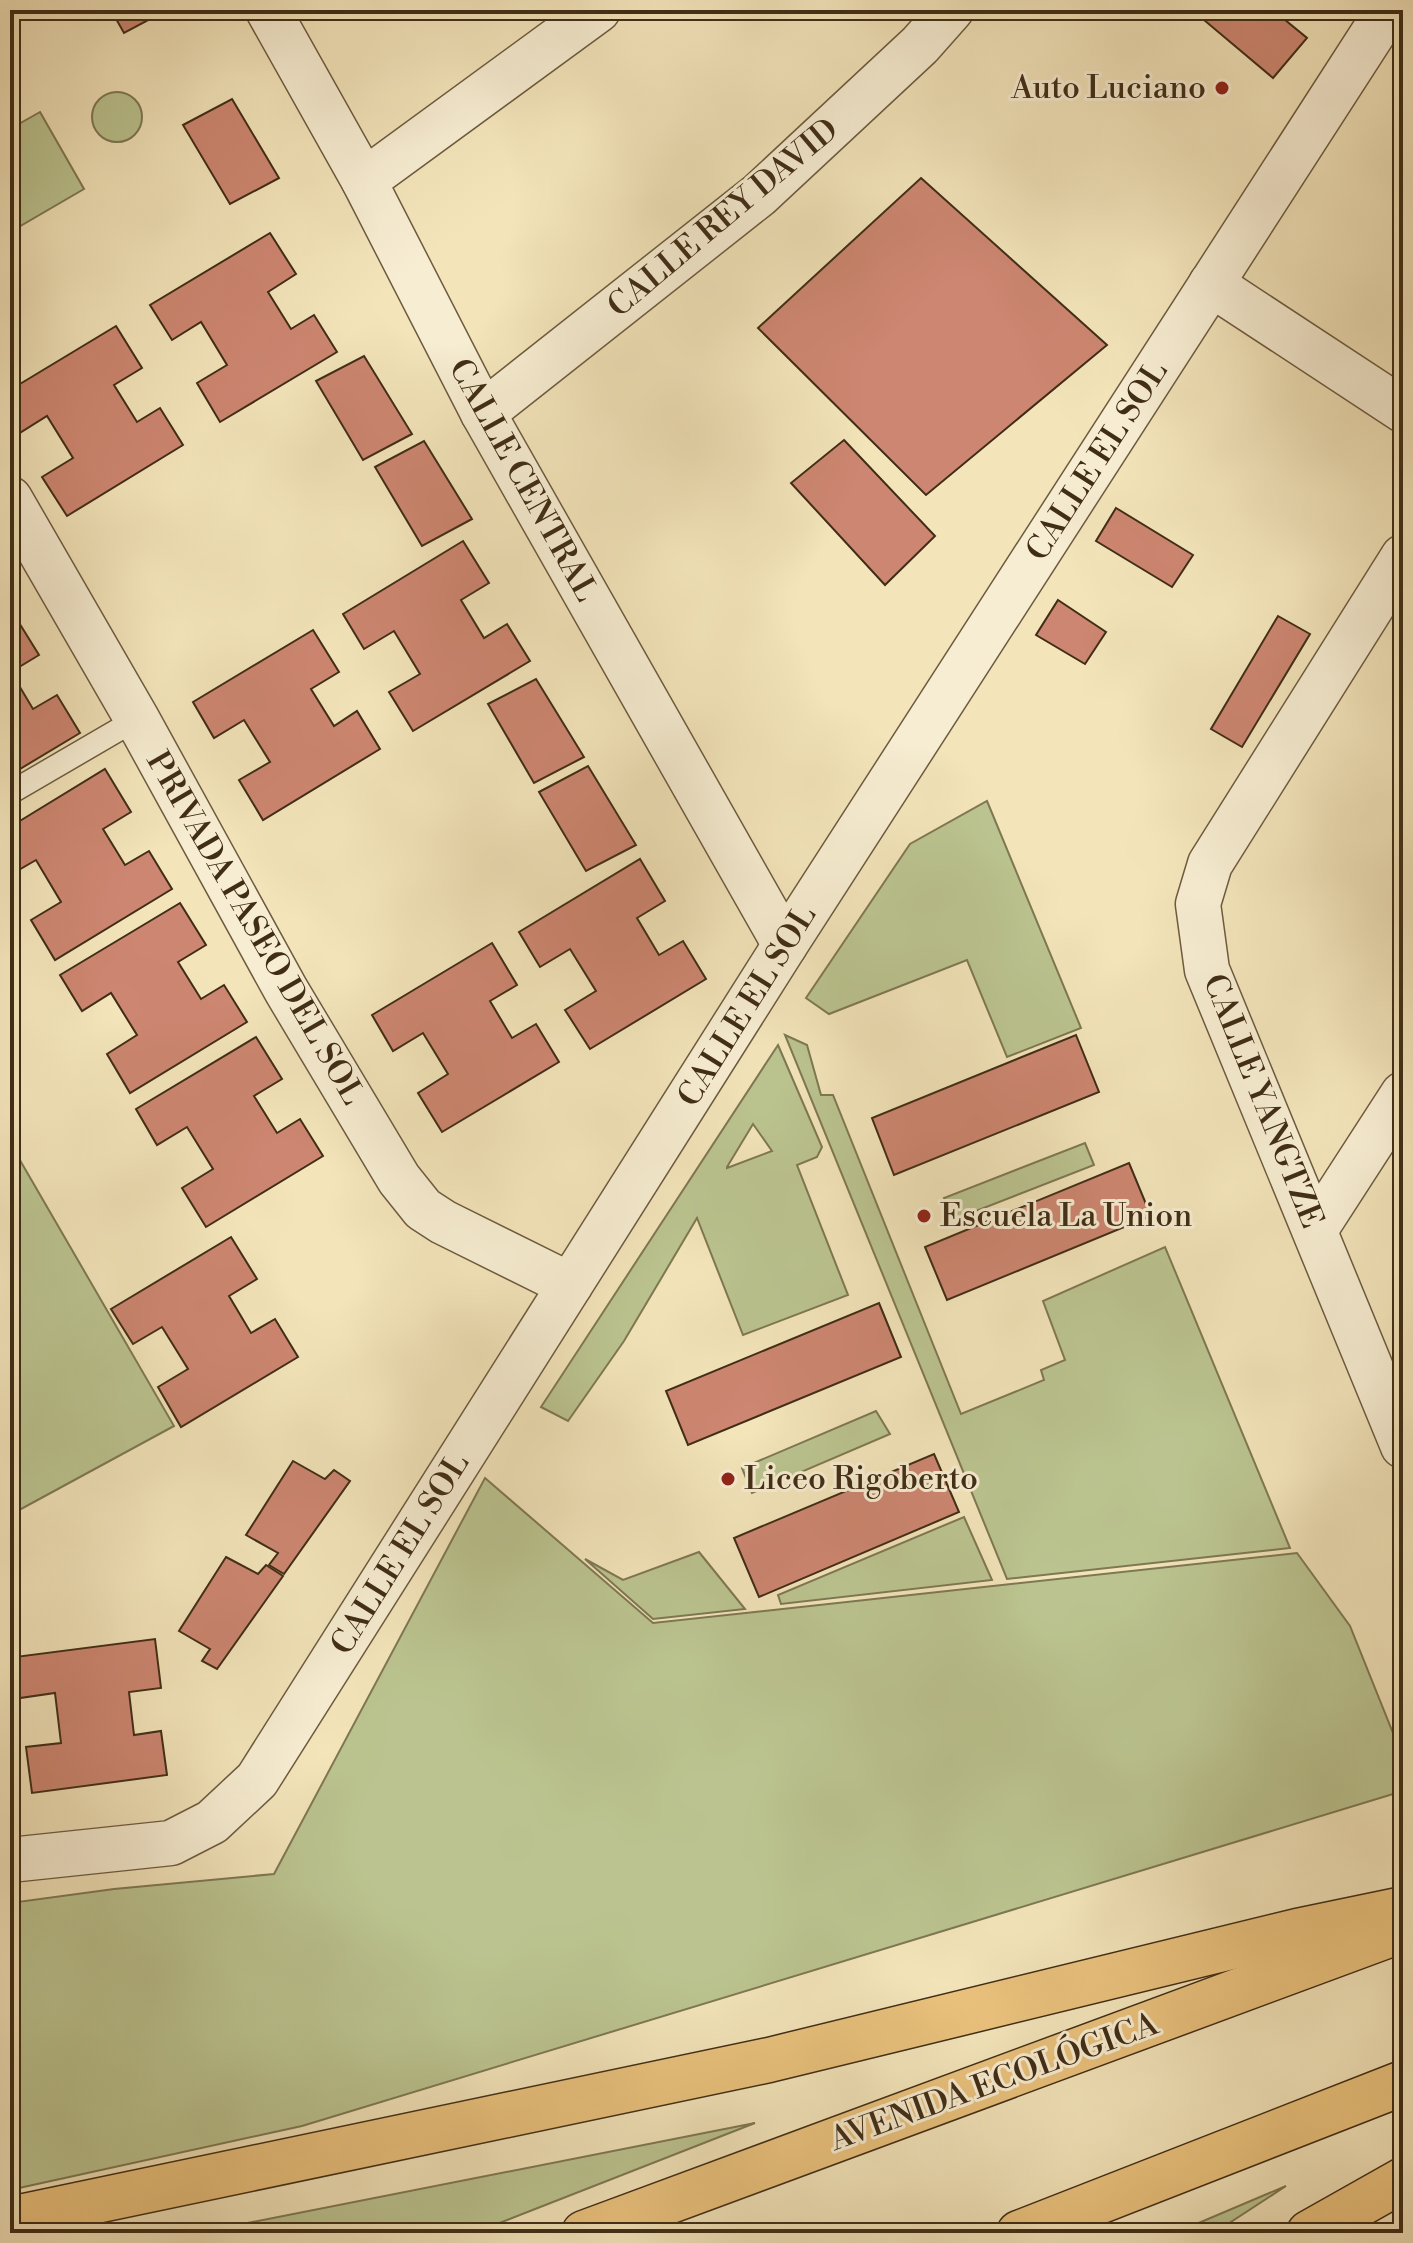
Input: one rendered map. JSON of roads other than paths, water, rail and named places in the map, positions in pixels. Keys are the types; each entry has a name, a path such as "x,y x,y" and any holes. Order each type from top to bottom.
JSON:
{"main road":[{"path":"10,2219 769,2060 1297,1931 1403,1909"},
{"name":"AVENIDA ECOLÓGICA","path":"584,2233 1403,1930"},
{"path":"1019,2233 1403,2083"},
{"path":"1309,2233 1403,2180"}],"street":[{"name":"CALLE CENTRAL","path":"268,10 364,181 483,413 785,945"},
{"path":"364,181 598,10"},
{"name":"CALLE REY DAVID","path":"483,413 759,195 920,45 951,10"},
{"name":"CALLE EL SOL","path":"10,1860 171,1843 212,1822 257,1780 785,945 1388,10"},
{"path":"1211,284 1403,410"},
{"name":"PRIVADA PASEO DEL SOL","path":"10,499 137,719 286,990 399,1179 423,1209 443,1222 570,1285"},
{"name":"CALLE YANGTZE","path":"1403,557 1210,864 1198,904 1207,970 1403,1446"},
{"path":"1315,1230 1403,1094"}],"lane":[{"path":"10,793 137,719"}],"place":[{"name":"Auto Luciano","path":"1222,88"},
{"name":"Escuela La Union","path":"924,1216"},
{"name":"Liceo Rigoberto","path":"728,1479"}]}
